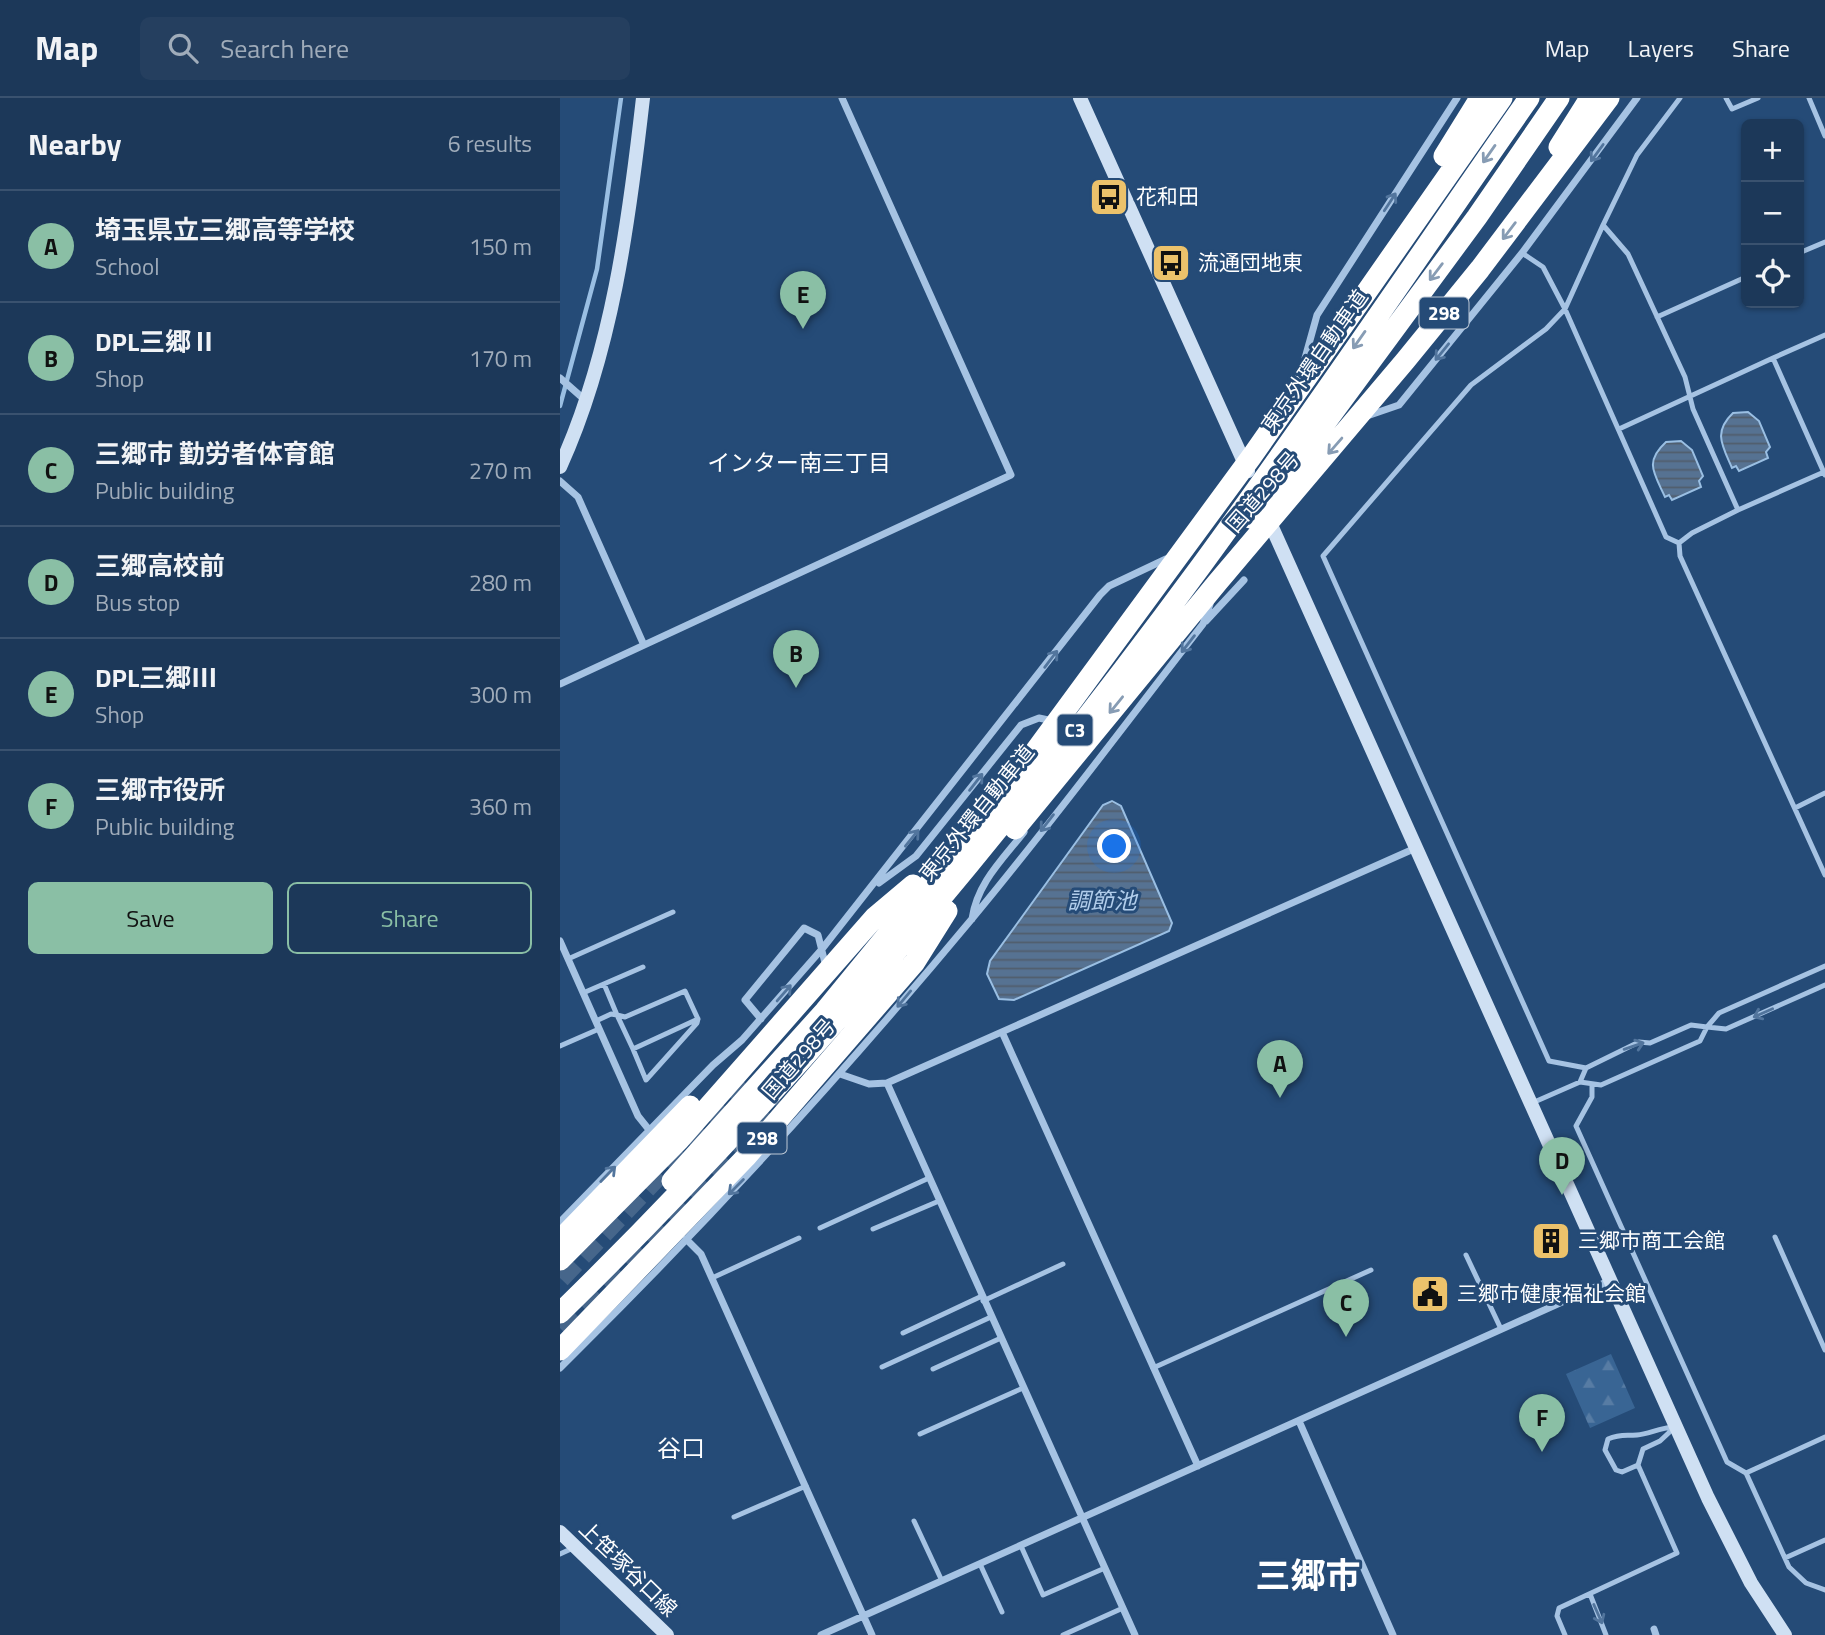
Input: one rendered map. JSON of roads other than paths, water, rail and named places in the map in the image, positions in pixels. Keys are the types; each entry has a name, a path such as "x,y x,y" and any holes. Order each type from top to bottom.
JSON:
{"highway":[{"name":"国道298号","path":"560,1260 744,1075 864,947 1166,559 1242,456 1438,165 1480,98"},
{"path":"1438,165 1487,98"},
{"name":"東京外環自動車道","path":"560,1294 652,1203 755,1091 911,909 1011,784 1252,456 1502,98"},
{"name":"東京外環自動車道","path":"560,1313 660,1216 837,1024 973,860 1127,664 1265,477 1529,98"},
{"path":"1127,664 1176,612 1292,468 1476,217 1559,98"},
{"path":"1530,202 1574,119 1590,98"},
{"name":"国道298号","path":"781,1101 947,911 1217,583 1357,419 1609,98"},
{"name":"国道298号","path":"744,1075 875,917 913,885"},
{"name":"国道298号","path":"567,1344 754,1159 915,962 947,911"},
{"path":"560,1240 692,1105 744,1075"}],"street":[{"path":"560,467 585,400 625,230 643,98"},
{"path":"560,684 643,643 1011,475 842,98"},
{"path":"1080,98 1419,847 1675,1427 1728,1541 1764,1605 1785,1635"},
{"path":"1302,369 1317,315 1457,98"},
{"path":"1357,419 1399,405 1522,253 1637,98"},
{"path":"560,378 585,400"},
{"path":"560,481 578,498 643,643"},
{"path":"560,1222 761,1019 822,949 1100,595 1109,586 1166,559"},
{"path":"560,1368 567,1344 686,1239 754,1159 840,1074 972,919 1203,624 1244,580"},
{"path":"1203,624 1217,583"},
{"path":"870,890 916,856 1021,725 1039,718 1060,727"},
{"path":"972,919 975,900 984,882 1070,774 1081,754 1076,738 1068,733"},
{"path":"840,1074 869,1084 887,1083 1419,847"},
{"path":"761,1019 745,1000 804,928 818,936 827,974"},
{"path":"560,942 638,1116 650,1130"},
{"path":"1002,1032 1198,1466"},
{"path":"887,1083 1135,1635"},
{"path":"686,1239 701,1254 872,1635"},
{"path":"821,1635 1611,1280"},
{"path":"1298,1421 1394,1635"},
{"name":"上笹塚谷口線","path":"560,1532 667,1635"}],"lane":[{"path":"1680,98 1637,155 1565,309 1546,328 1471,385 1323,556 1549,1060 1586,1068 1639,1042 1650,1043 1691,1025 1726,1029 1825,985"},
{"path":"1726,98 1732,109 1758,98"},
{"path":"1808,98 1825,136"},
{"path":"1603,225 1628,254 1691,394 1693,409 1738,510"},
{"path":"1804,251 1825,242"},
{"path":"1522,253 1543,267 1565,309 1666,537 1679,543"},
{"path":"1657,317 1741,279"},
{"path":"1619,429 1825,335"},
{"path":"1679,543 1738,510 1824,474 1773,358"},
{"path":"1679,543 1679,556 1825,875"},
{"path":"1795,808 1825,793"},
{"path":"568,959 673,912"},
{"path":"583,993 643,967"},
{"path":"1532,1103 1580,1082 1601,1085 1700,1041 1719,1013 1825,967"},
{"path":"604,984 646,1080 698,1019"},
{"path":"560,1046 598,1025 611,1014 625,1017 685,991 698,1019"},
{"path":"633,1049 698,1019"},
{"path":"1580,1082 1586,1068"},
{"path":"1592,1084 1592,1097 1576,1126 1727,1462 1745,1473 1785,1558 1806,1583 1825,1590"},
{"path":"820,1228 929,1178"},
{"path":"873,1229 939,1201"},
{"path":"1774,1237 1825,1350"},
{"path":"712,1278 799,1238"},
{"path":"1466,1255 1501,1329"},
{"path":"903,1333 1063,1264"},
{"path":"1153,1368 1371,1270"},
{"path":"882,1367 991,1317"},
{"path":"933,1369 1001,1338"},
{"path":"920,1434 1023,1388"},
{"path":"1565,1635 1556,1611 1677,1553 1638,1465 1643,1448 1660,1441 1675,1427"},
{"path":"1638,1465 1622,1472 1616,1470 1605,1450 1608,1440 1618,1434 1638,1436 1654,1429 1675,1427"},
{"path":"1745,1473 1825,1437"},
{"path":"734,1517 806,1486"},
{"path":"914,1521 942,1581"},
{"path":"1785,1558 1825,1540"},
{"path":"1021,1546 1043,1595 1105,1568"},
{"path":"560,1554 575,1547"},
{"path":"980,1564 1002,1612"},
{"path":"1590,1594 1606,1635"},
{"path":"1063,1635 1123,1608"}],"water":[{"path":"1748,412 1759,421 1770,447 1766,452 1768,458 1739,471 1736,466 1732,468 1721,433 1733,413"},
{"path":"1681,441 1692,450 1703,476 1699,481 1701,487 1672,500 1669,495 1665,497 1653,462 1666,442"},
{"name":"調節池","path":"1112,801 1121,806 1172,923 1169,931 1014,1000 999,999 987,974 990,961 1103,805"}],"waterway":[{"path":"560,406 597,269 621,98"}],"tunnel":[{"path":"560,1278 749,1080"},
{"path":"560,1328 639,1253 781,1101"}],"place":[{"name":"花和田","path":"1109,197"},
{"name":"流通団地東","path":"1171,263"},
{"name":"DPL三郷Ⅲ","path":"803,329"},
{"name":"DPL三郷Ⅱ","path":"796,688"},
{"name":"埼玉県立三郷高等学校","path":"1280,1098"},
{"name":"三郷高校前","path":"1562,1195"},
{"name":"三郷市商工会館","path":"1551,1241"},
{"name":"三郷市健康福祉会館","path":"1430,1294"},
{"name":"三郷市 勤労者体育館","path":"1346,1337"},
{"name":"三郷市役所","path":"1542,1452"}],"district":[{"name":"インター南三丁目","path":"799,463"},
{"name":"谷口","path":"681,1449"},
{"name":"三郷市","path":"1308,1576"}]}
